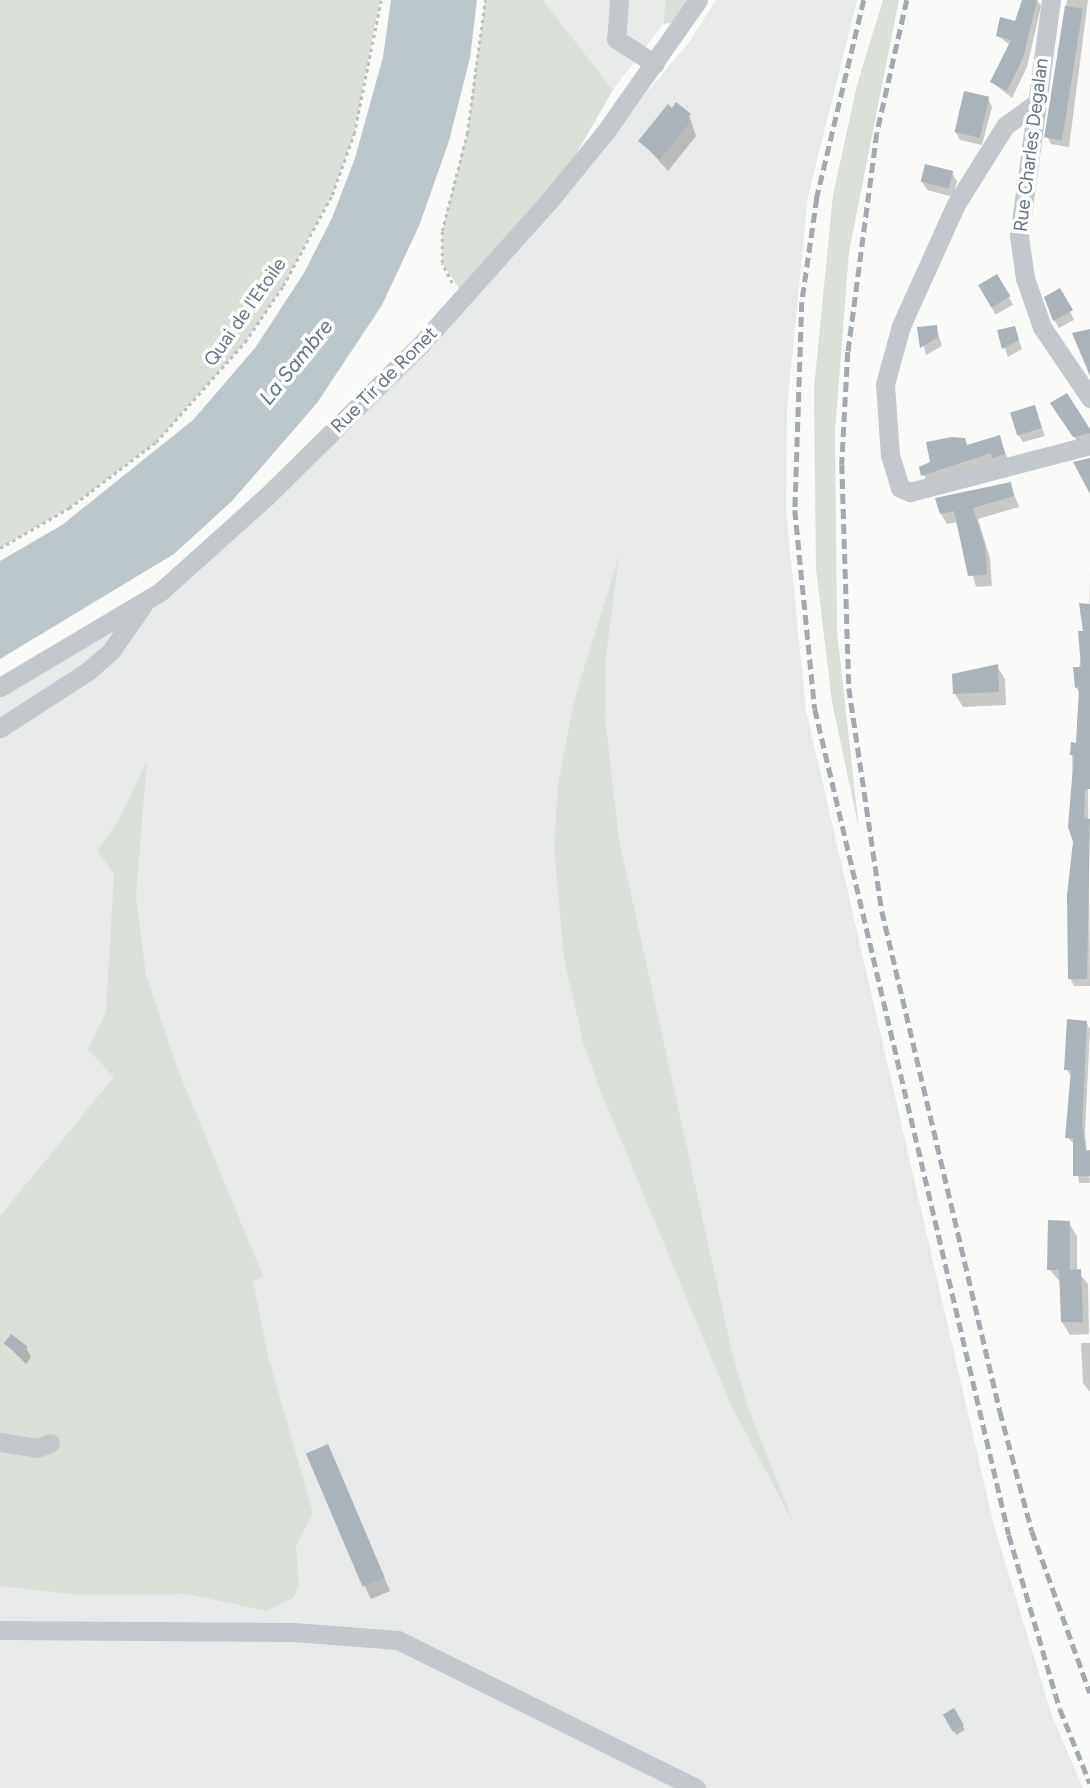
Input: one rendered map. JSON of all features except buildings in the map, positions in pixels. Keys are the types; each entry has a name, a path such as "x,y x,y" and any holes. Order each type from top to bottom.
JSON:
{"street":[{"path":"620,0 616,39 655,64"},
{"name":"Rue Tir de Ronet","path":"0,687 145,602 233,530 465,297 574,171 655,64 698,0"},
{"name":"Rue Charles Degalan","path":"1051,0 1035,104 1020,236 1025,278 1042,327 1090,398"},
{"path":"1035,104 1005,126 956,204 901,327 885,384 890,454 900,488 910,492 1090,445"},
{"path":"0,728 96,664 111,651 145,602"},
{"path":"0,1442 37,1448 51,1443"},
{"path":"0,1630 294,1632 398,1640 696,1788"}],"path":[{"name":"Quai de l'Etoile","path":"0,548 69,508 156,442 245,342 283,286 332,195 354,134 381,0"},
{"path":"465,297 442,263 442,231 474,98 485,0"}],"shaded area":[{"path":"0,0 380,0 354,134 332,195 283,286 245,342 156,442 69,508 0,548"},
{"path":"485,0 543,0 613,90 549,201 465,297 442,263 442,231 467,134"},
{"path":"543,0 666,0 663,24 613,90"},
{"path":"666,0 698,0 685,21 663,24"},
{"path":"716,0 857,0 808,196 787,409 786,510 806,710 994,1526 1052,1716 1083,1788 0,1788 0,694 156,602 472,300 690,41"},
{"path":"883,0 899,0 849,252 835,431 837,631 859,829 832,702 816,569 814,388 833,195 857,85"},
{"path":"619,555 605,664 605,715 619,840 732,1352 747,1405 794,1524 731,1405 599,1087 583,1042 564,959 554,848 558,785 574,701"},
{"path":"147,760 136,897 146,975 176,1065 263,1276 253,1282 268,1356 313,1513 296,1546 299,1585 294,1597 267,1611 188,1594 80,1595 0,1586 0,1216 114,1077 88,1050 106,1012 114,874 97,851 120,818"}],"water":[{"name":"La Sambre","path":"391,0 477,0 470,58 449,141 419,226 382,305 317,403 232,501 174,554 0,659 0,561 62,525 193,420 255,348 304,273 332,218 355,158 383,57"}],"railway":[{"path":"864,0 817,198 802,302 795,510 815,709 1009,1535 1060,1709 1090,1783"},
{"path":"907,0 877,133 848,352 842,464 849,688 882,911 1000,1411 1032,1531 1090,1693"}]}
